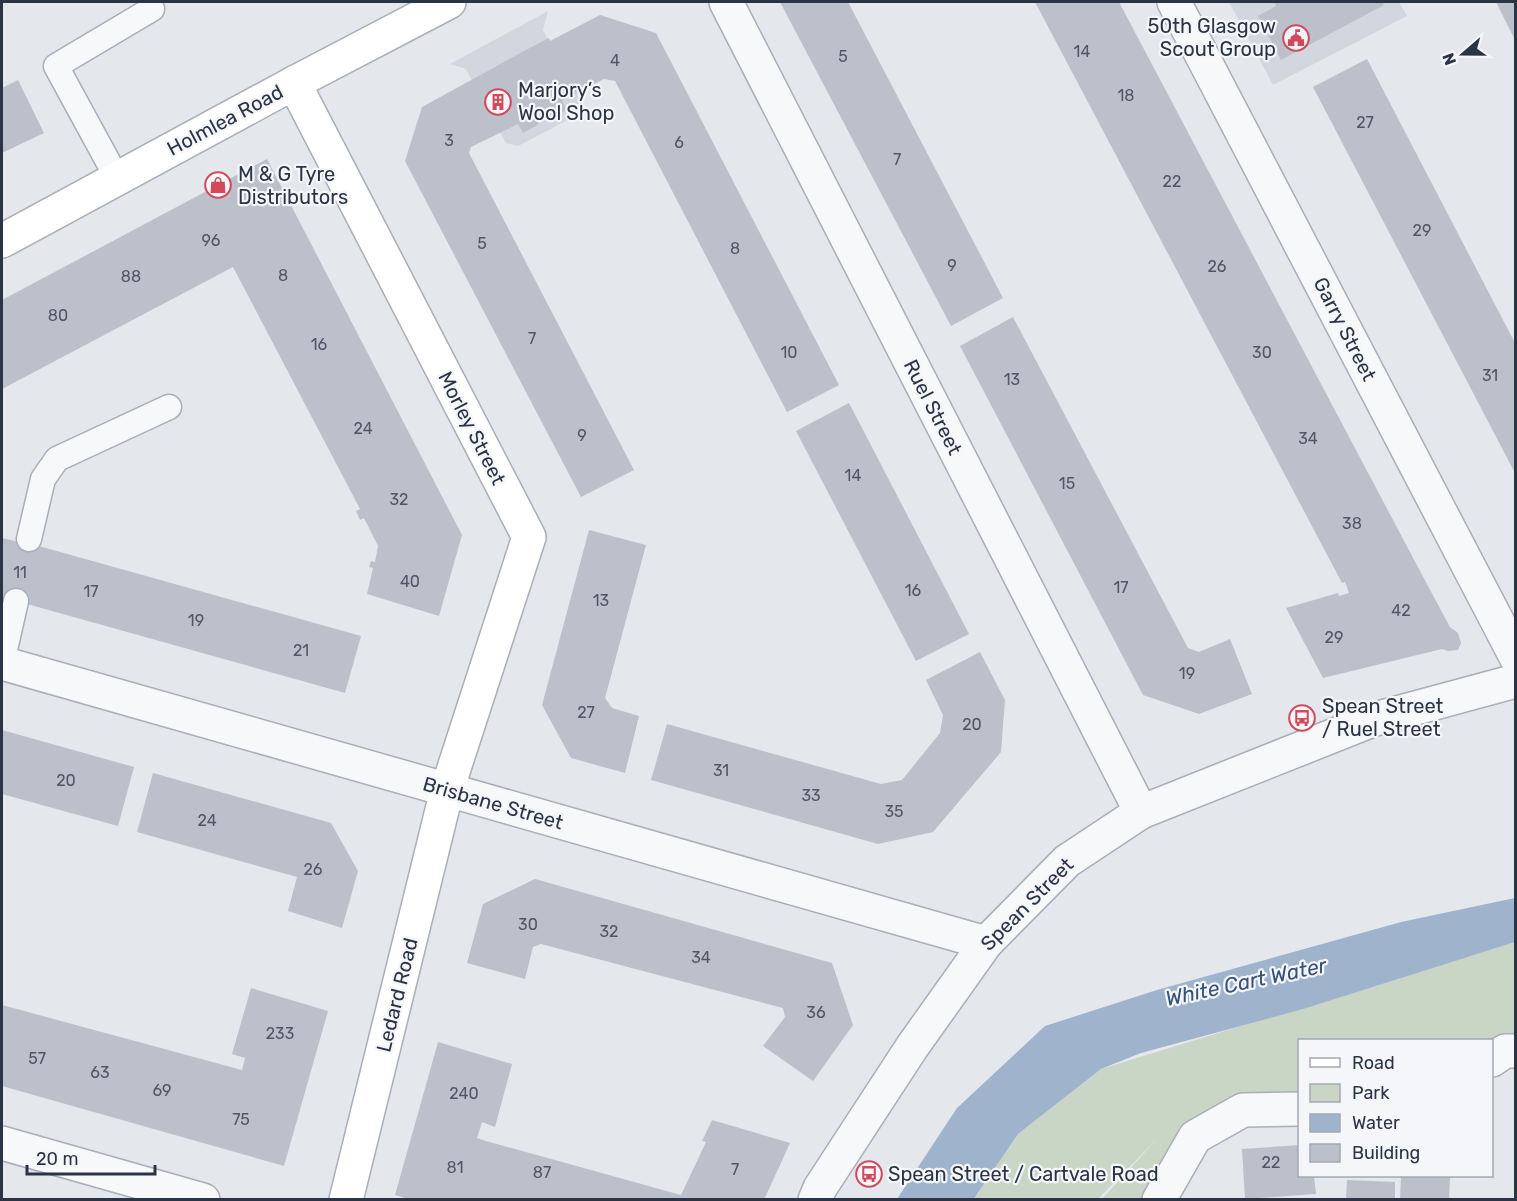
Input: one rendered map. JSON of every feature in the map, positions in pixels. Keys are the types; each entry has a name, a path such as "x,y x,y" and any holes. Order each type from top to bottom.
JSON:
{"street":[{"name":"Holmlea Road","path":"2,240 449,2"},
{"name":"Ruel Street","path":"726,2 1141,812"},
{"name":"Garry Street","path":"1174,2 1515,657"},
{"name":"Morley Street","path":"294,83 529,537 447,790"},
{"name":"Brisbane Street","path":"2,663 986,943"},
{"name":"Spean Street","path":"815,1200 820,1188 912,1047 986,943 1067,861 1141,812 1375,719 1515,681"},
{"name":"Ledard Road","path":"346,1200 447,790"},
{"path":"1493,1059 1505,1050 1515,1051"},
{"path":"1159,1200 1195,1137 1243,1110 1298,1109"},
{"path":"2,1143 203,1200"}],"lane":[{"path":"117,178 56,66 152,9"},
{"path":"29,539 43,479 57,459 169,407"},
{"path":"2,663 16,601"}],"shaded area":[{"path":"1229,2 1399,2 1407,16 1273,85"},
{"path":"548,11 543,30 581,101 579,114 518,146 506,143 466,69 450,64"}],"green space":[{"path":"1515,942 1515,1051 1493,1039 1298,1039 1298,1109 1243,1110 1159,1199 1102,1199 1158,1138 1098,1199 974,1200 1018,1134 1101,1069"}],"water":[{"name":"White Cart Water","path":"1515,898 1515,942 1303,1009 1141,1053 1101,1069 1018,1134 974,1199 897,1199 957,1108 1045,1026 1157,990 1401,922"}],"building":[{"path":"780,2 848,2 1003,298 951,326"},
{"path":"1035,2 1119,2 1450,627 1458,633 1461,643 1458,650 1442,649 1323,678 1286,608 1338,593 1339,596 1349,593 1345,582 1342,583"},
{"name":"50th Glasgow Scout Group","path":"1274,2 1382,2 1384,5 1281,60 1258,16 1276,6"},
{"path":"1496,2 1515,2 1515,40"},
{"path":"600,15 656,33 839,385 787,412 615,81 604,79 562,101 567,110 551,118 546,109 534,115 539,124 523,133 518,124 471,147 469,153 634,470 581,497 405,161 422,107 549,38 550,41"},
{"path":"1367,59 1515,343 1515,473 1313,87"},
{"path":"18,80 44,133 2,153 2,88"},
{"path":"267,159 462,535 439,616 367,594 373,568 369,567 371,561 375,562 378,546 364,518 360,520 356,511 360,509 233,267 2,389 2,300"},
{"path":"1013,317 1188,648 1199,652 1230,639 1252,694 1199,714 1143,695 960,346"},
{"path":"849,403 969,634 916,661 796,431"},
{"path":"589,530 646,545 605,698 612,708 639,716 625,773 571,758 542,705"},
{"path":"2,538 46,548 361,636 345,693 2,597"},
{"path":"980,652 1005,700 1001,752 933,832 878,844 651,780 667,724 881,784 902,780 940,733 943,715 926,680"},
{"path":"2,730 134,767 118,826 2,794"},
{"path":"153,773 331,823 358,871 342,928 288,911 297,877 137,832"},
{"path":"535,879 832,963 853,1025 813,1081 763,1046 785,1017 783,1008 541,944 533,947 525,979 467,963 483,904"},
{"path":"251,988 328,1011 284,1166 2,1086 2,1005 242,1070 245,1058 232,1054"},
{"path":"438,1042 512,1064 495,1127 482,1122 477,1138 486,1141 681,1195 706,1142 702,1141 712,1120 790,1143 764,1200 412,1200 395,1195"},
{"path":"1298,1145 1298,1177 1314,1177 1316,1194 1245,1199 1242,1149"},
{"path":"1401,1177 1450,1177 1449,1200 1400,1200"},
{"path":"1347,1180 1395,1182 1395,1200 1346,1200"}],"place":[{"name":"50th Glasgow Scout Group","path":"1296,38"},
{"name":"Marjory’s Wool Shop","path":"498,102"},
{"name":"M & G Tyre Distributors","path":"218,185"},
{"name":"Spean Street / Ruel Street","path":"1302,718"},
{"name":"Spean Street / Cartvale Road","path":"869,1174"}]}
